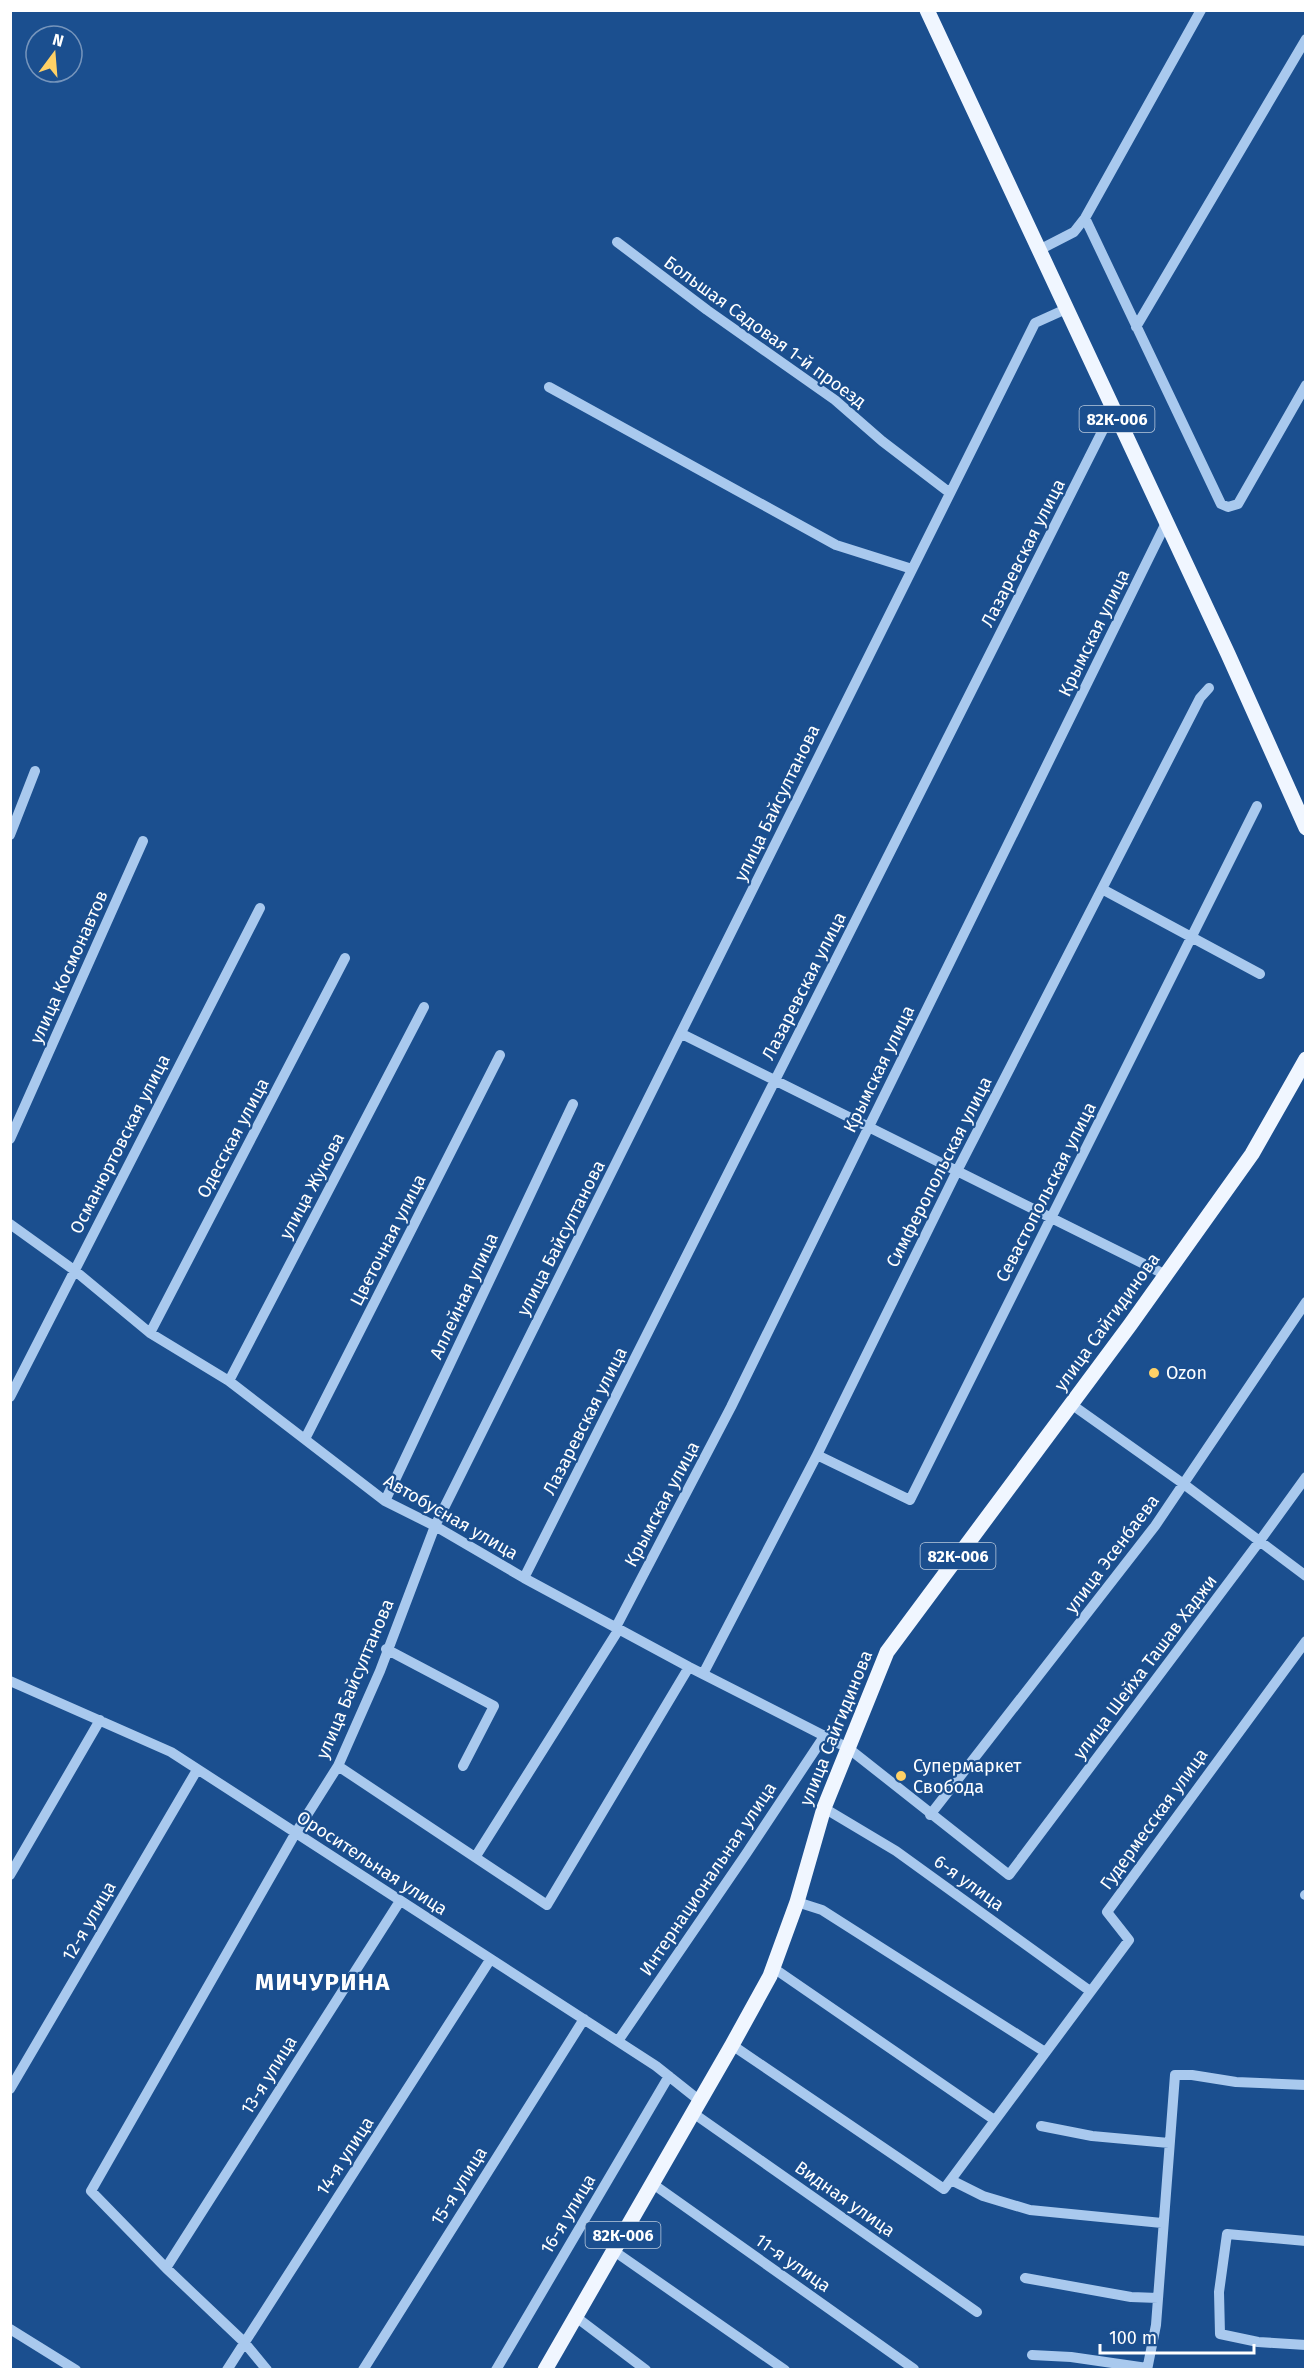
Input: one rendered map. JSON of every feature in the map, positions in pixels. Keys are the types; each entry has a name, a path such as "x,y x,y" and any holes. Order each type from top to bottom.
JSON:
{"main road":[{"name":"82К-006","path":"927,10 1305,828"},
{"name":"улица Сайгидинова","path":"545,2370 770,1976 797,1902 824,1808 887,1652 1166,1275 1252,1154 1305,1059"}],"street":[{"path":"1039,250 1074,232 1085,218 1201,10"},
{"path":"1136,327 1305,39"},
{"path":"1085,218 1221,504 1228,507 1238,504 1305,385"},
{"name":"Большая Садовая 1-й проезд","path":"617,242 691,298 835,400 882,441 950,493"},
{"name":"улица Байсултанова","path":"166,2268 91,2191 295,1834 338,1766 380,1671 386,1649 435,1526 912,569 1035,323 1066,309"},
{"path":"549,387 836,545 912,569"},
{"name":"Лазаревская улица","path":"524,1578 1113,410"},
{"name":"Крымская улица","path":"476,1856 617,1628 731,1407 1166,523"},
{"name":"Симферопольская улица","path":"703,1674 817,1455 957,1171 1200,698 1209,688"},
{"path":"10,835 35,771"},
{"name":"Севастопольская улица","path":"817,1455 910,1500 1257,806"},
{"name":"улица Космонавтов","path":"10,1139 143,841"},
{"path":"1102,889 1260,974"},
{"name":"Османюртовская улица","path":"10,1397 260,908"},
{"name":"Одесская улица","path":"150,1334 345,958"},
{"name":"улица Жукова","path":"229,1381 424,1007"},
{"path":"682,1034 1166,1275"},
{"name":"Цветочная улица","path":"305,1439 500,1055"},
{"name":"Аллейная улица","path":"385,1502 573,1104"},
{"name":"Автобусная улица","path":"10,1224 74,1270 150,1334 229,1381 385,1502 435,1526 524,1578 689,1667 848,1748 930,1815 1009,1875"},
{"name":"улица Эсенбаева","path":"930,1815 1185,1485 1305,1302"},
{"path":"1071,1404 1185,1485 1305,1576"},
{"name":"улица Шейха Ташав Хаджи","path":"1009,1875 1259,1542 1305,1477"},
{"name":"Гудермесская улица","path":"947,2184 993,2119 1129,1940 1107,1912 1305,1641"},
{"path":"386,1649 494,1706 463,1766"},
{"path":"338,1766 547,1905 689,1667"},
{"name":"Оросительная улица","path":"10,1681 171,1752 618,2041 669,2076 697,2107"},
{"path":"10,1875 100,1720"},
{"name":"Интернациональная улица","path":"618,2041 825,1735"},
{"name":"12-я улица","path":"10,2089 197,1770"},
{"name":"6-я улица","path":"824,1808 896,1851 1090,1991"},
{"name":"13-я улица","path":"166,2268 400,1900"},
{"path":"797,1902 822,1910 1045,2052"},
{"name":"14-я улица","path":"227,2370 490,1960"},
{"path":"772,1967 993,2119"},
{"name":"15-я улица","path":"363,2370 584,2019"},
{"path":"732,2045 947,2184 1030,2210 1162,2223"},
{"path":"1032,2355 1071,2357 1147,2369 1156,2325 1175,2075 1192,2075 1236,2082 1305,2085"},
{"name":"16-я улица","path":"496,2370 669,2076"},
{"name":"Видная улица","path":"697,2107 977,2312"},
{"path":"1041,2126 1092,2136 1169,2143"},
{"name":"11-я улица","path":"653,2184 914,2369"},
{"path":"1305,2241 1227,2234 1219,2292 1220,2334 1258,2342 1305,2345"},
{"path":"614,2252 784,2370"},
{"path":"166,2268 244,2342 267,2370"},
{"path":"1025,2278 1131,2297 1158,2298"},
{"path":"576,2317 646,2370"},
{"path":"10,2329 76,2370"}],"place":[{"name":"Ozon","path":"1154,1373"},
{"name":"Супермаркет Свобода","path":"901,1776"}],"district":[{"name":"МИЧУРИНА","path":"323,1982"}]}
